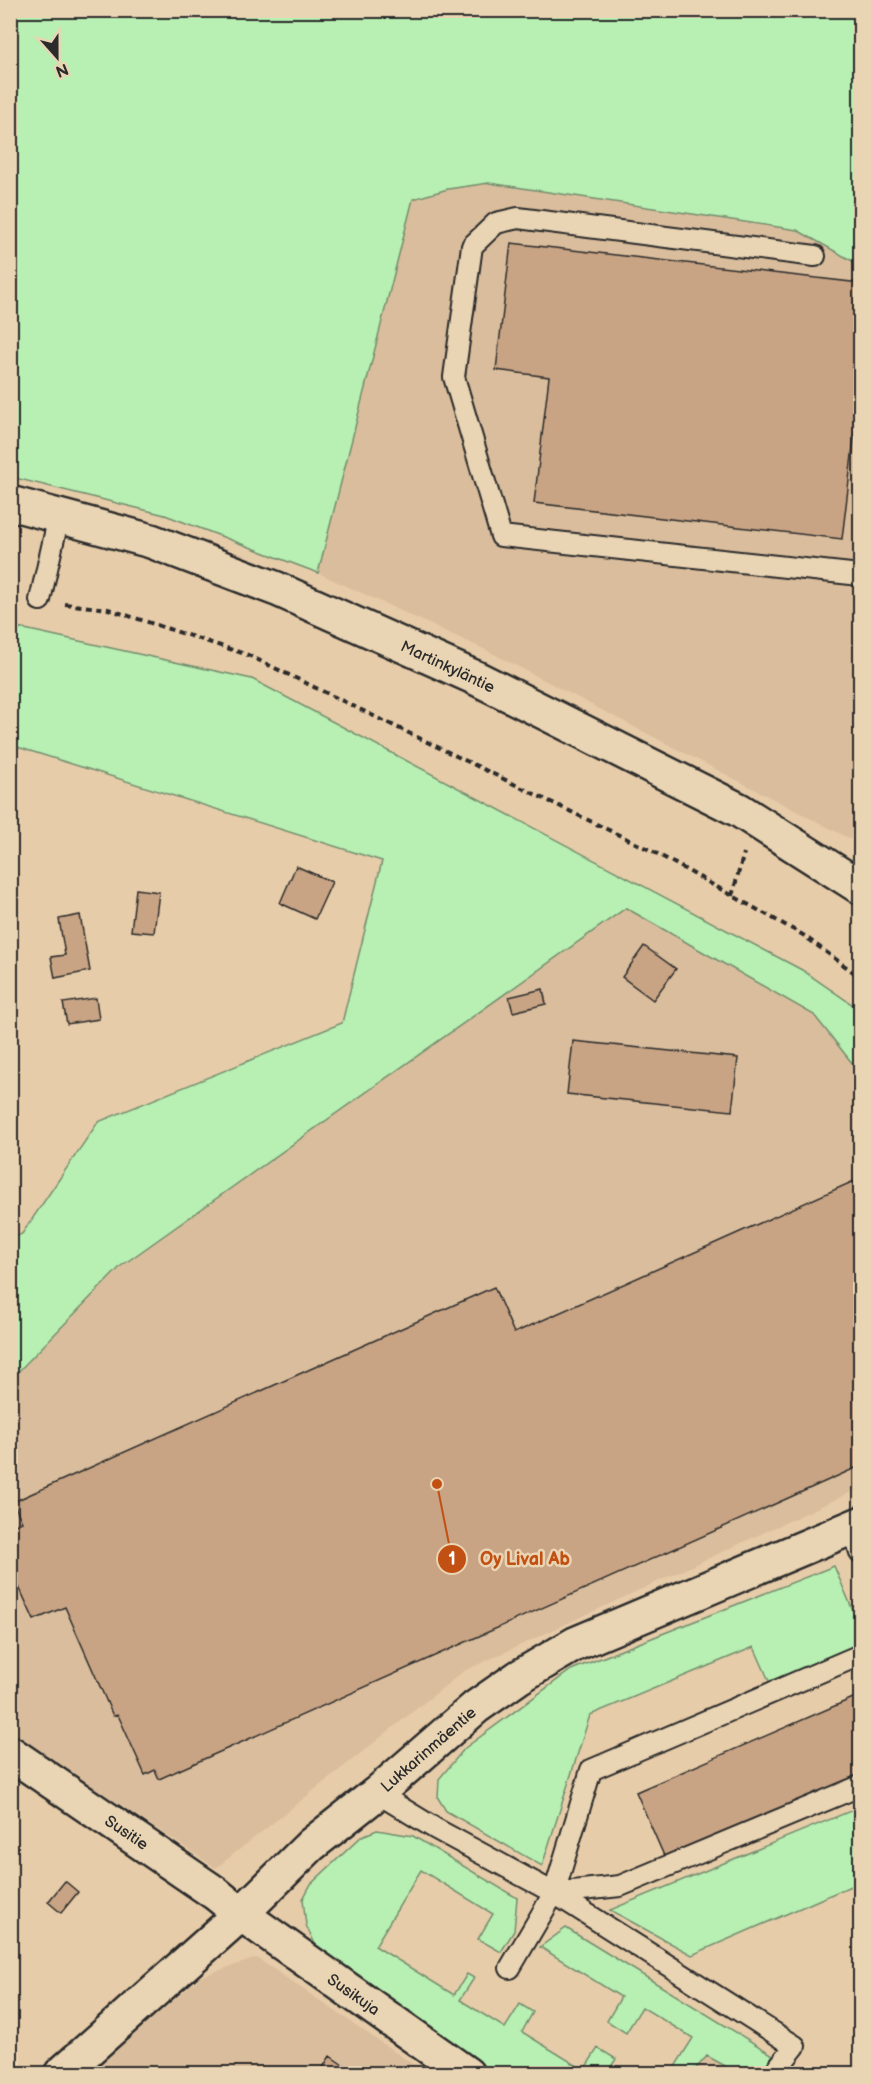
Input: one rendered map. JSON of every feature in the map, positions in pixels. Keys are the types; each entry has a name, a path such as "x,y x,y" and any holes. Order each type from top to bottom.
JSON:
{"street":[{"name":"Martinkyläntie","path":"10,503 151,541 277,589 476,678 739,810 861,887"},
{"name":"Lukkarinmäentie","path":"61,2073 241,1914 311,1845 377,1793 476,1707 519,1677 574,1644 858,1534"},
{"name":"Susitie","path":"10,1753 215,1893 241,1914"},
{"name":"Susikuja","path":"241,1914 467,2073"}],"lane":[{"path":"815,256 518,218 496,223 472,246 454,376 501,536 861,575"},
{"path":"40,600 59,516"},
{"path":"510,1968 554,1893 591,1770 861,1655"},
{"path":"554,1893 620,1886 861,1786"},
{"path":"377,1793 436,1829 554,1893 795,2046 773,2073"}],"path":[{"path":"40,600 108,609 248,655 654,852 803,935 861,977"},
{"path":"732,896 746,850"}],"shaded area":[{"path":"489,183 797,230 853,262 860,262 860,844 488,651 318,573 413,199 448,189"},
{"path":"626,908 814,1015 860,1073 860,1488 464,1671 216,1868 11,1732 10,1379 131,1257"},
{"path":"257,1958 426,2073 87,2074 202,1976"},
{"path":"706,2055 738,2073 692,2074"}],"green space":[{"path":"11,10 860,11 860,262 854,262 797,230 489,183 448,189 413,199 318,573 165,515 11,477"},
{"path":"11,626 252,679 802,970 860,1010 860,1073 814,1015 626,908 121,1266 11,1379 11,1238 22,1234 98,1122 342,1023 382,861 11,745"},
{"path":"834,1566 860,1627 860,1644 770,1683 754,1647 590,1715 542,1866 446,1811 438,1798 439,1779 465,1748 571,1670"},
{"path":"860,1807 860,1882 692,1955 610,1910"},
{"path":"377,1830 413,1836 517,1898 514,1931 501,1952 478,1939 493,1914 421,1870 375,1946 454,1995 467,1974 474,1978 460,2000 505,2028 520,2004 533,2012 522,2032 584,2070 598,2048 616,2059 607,2073 491,2073 317,1948 306,1925 303,1899 311,1884 362,1836"},
{"path":"566,1928 773,2055 760,2073 738,2073 707,2056 692,2073 671,2073 693,2038 642,2007 626,2033 607,2021 621,1997 540,1947"}],"building":[{"path":"511,243 860,283 860,388 842,539 534,503 549,377 496,370"},
{"path":"10,851 16,875 10,877"},
{"path":"296,866 332,882 315,919 280,903"},
{"path":"136,889 159,892 154,933 131,931"},
{"path":"80,915 90,971 55,978 51,957 65,955 59,919"},
{"path":"644,946 676,969 653,1000 622,977"},
{"path":"543,989 546,1004 513,1012 509,997"},
{"path":"96,998 99,1019 67,1024 63,1003"},
{"path":"573,1041 738,1058 732,1111 567,1094"},
{"path":"854,1181 860,1197 860,1466 159,1779 155,1770 145,1775 118,1715 113,1716 65,1607 34,1620 10,1567 10,1527 22,1522 13,1502 494,1287 514,1333"},
{"path":"860,1695 860,1774 665,1858 636,1792"},
{"path":"65,1881 78,1892 61,1913 48,1902"},
{"path":"330,2056 356,2074 319,2074"}],"place":[{"name":"Oy Lival Ab","path":"437,1484"}]}
